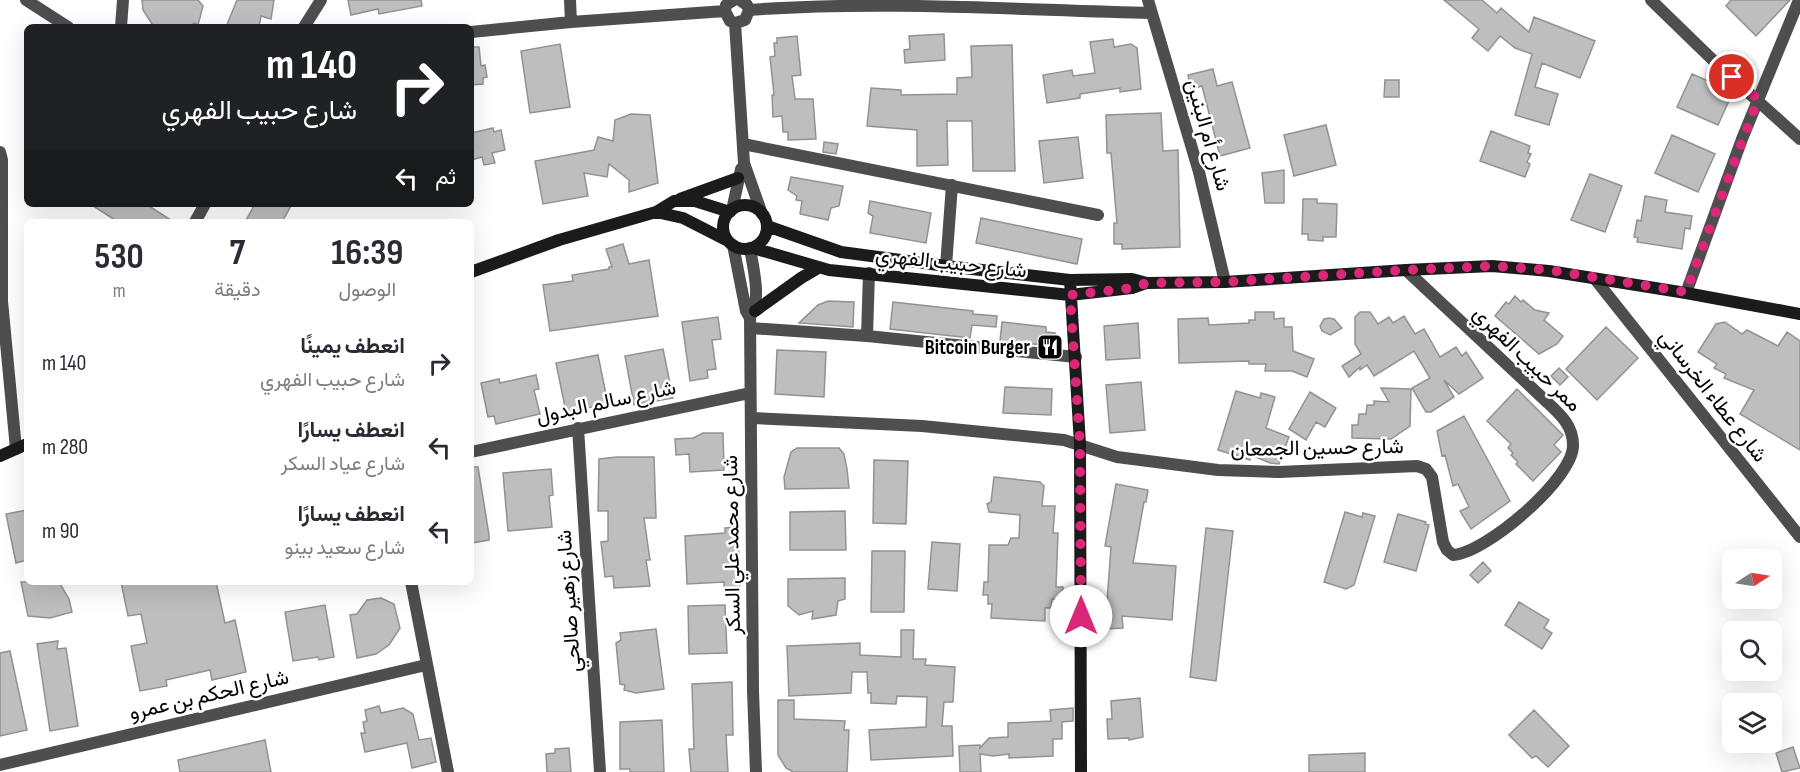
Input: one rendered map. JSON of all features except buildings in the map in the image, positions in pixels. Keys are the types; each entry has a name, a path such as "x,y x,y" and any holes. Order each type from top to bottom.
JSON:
{"street":[{"path":"26,0 63,24"},
{"path":"121,24 123,0"},
{"path":"306,24 321,0"},
{"path":"570,0 571,22"},
{"path":"734,0 726,5 724,11 730,21 735,24"},
{"path":"735,24 745,20 749,10 747,5 740,0"},
{"name":"شارع أم البنين","path":"1148,0 1199,171 1225,282"},
{"path":"1650,0 1800,139"},
{"path":"1686,292 1758,99 1799,0"},
{"path":"749,10 940,3 1152,13"},
{"path":"474,32 724,11"},
{"path":"656,212 683,218 738,248 752,248 763,239 767,226 744,163 735,24"},
{"path":"743,144 1098,215"},
{"path":"0,152 2,160 2,301 22,447 0,456"},
{"path":"731,243 724,229 724,223 731,211 738,178 744,163"},
{"path":"474,272 559,240 656,212 695,192 738,178"},
{"path":"946,266 951,185"},
{"path":"674,201 695,201 731,211 744,205 757,209 762,214"},
{"name":"شارع حبيب الفهري","path":"767,226 841,252 1070,280 1132,279 1147,283 1225,282 1406,270 1511,267 1549,270 1686,292 1800,314"},
{"name":"شارع محمد علي السكر","path":"731,243 746,311 751,319"},
{"name":"شارع حبيب الفهري","path":"752,248 818,268 1070,295 1132,288 1147,283"},
{"name":"شارع محمد علي السكر","path":"752,248 754,270 750,393 756,772"},
{"path":"751,319 801,278 818,268"},
{"name":"ممر حبيب الفهري","path":"1406,270 1555,410 1571,429 1572,456 1539,499 1491,539 1463,555"},
{"path":"867,336 869,273"},
{"name":"شارع عطاء الخرساني","path":"1595,279 1800,537"},
{"path":"1070,280 1080,444 1082,686 1080,772"},
{"path":"751,319 867,336 1076,357"},
{"name":"شارع سالم البدول","path":"474,451 750,393"},
{"name":"شارع حسين الجمعان","path":"751,418 922,426 1064,440 1117,457 1218,470 1279,472 1417,466 1426,469 1432,477 1443,542 1447,550 1453,555 1463,555"},
{"name":"شارع زهير صالحي","path":"578,428 600,772"},
{"path":"412,585 448,772"},
{"name":"شارع الحكم بن عمرو","path":"0,765 426,665"}],"place":[{"name":"Bitcoin Burger","path":"1050,347"}],"route":[{"path":"1081,616 1080,444 1076,357 1070,295 1132,288 1147,283 1225,282 1492,266 1549,270 1686,292 1758,99 1732,77"}]}
